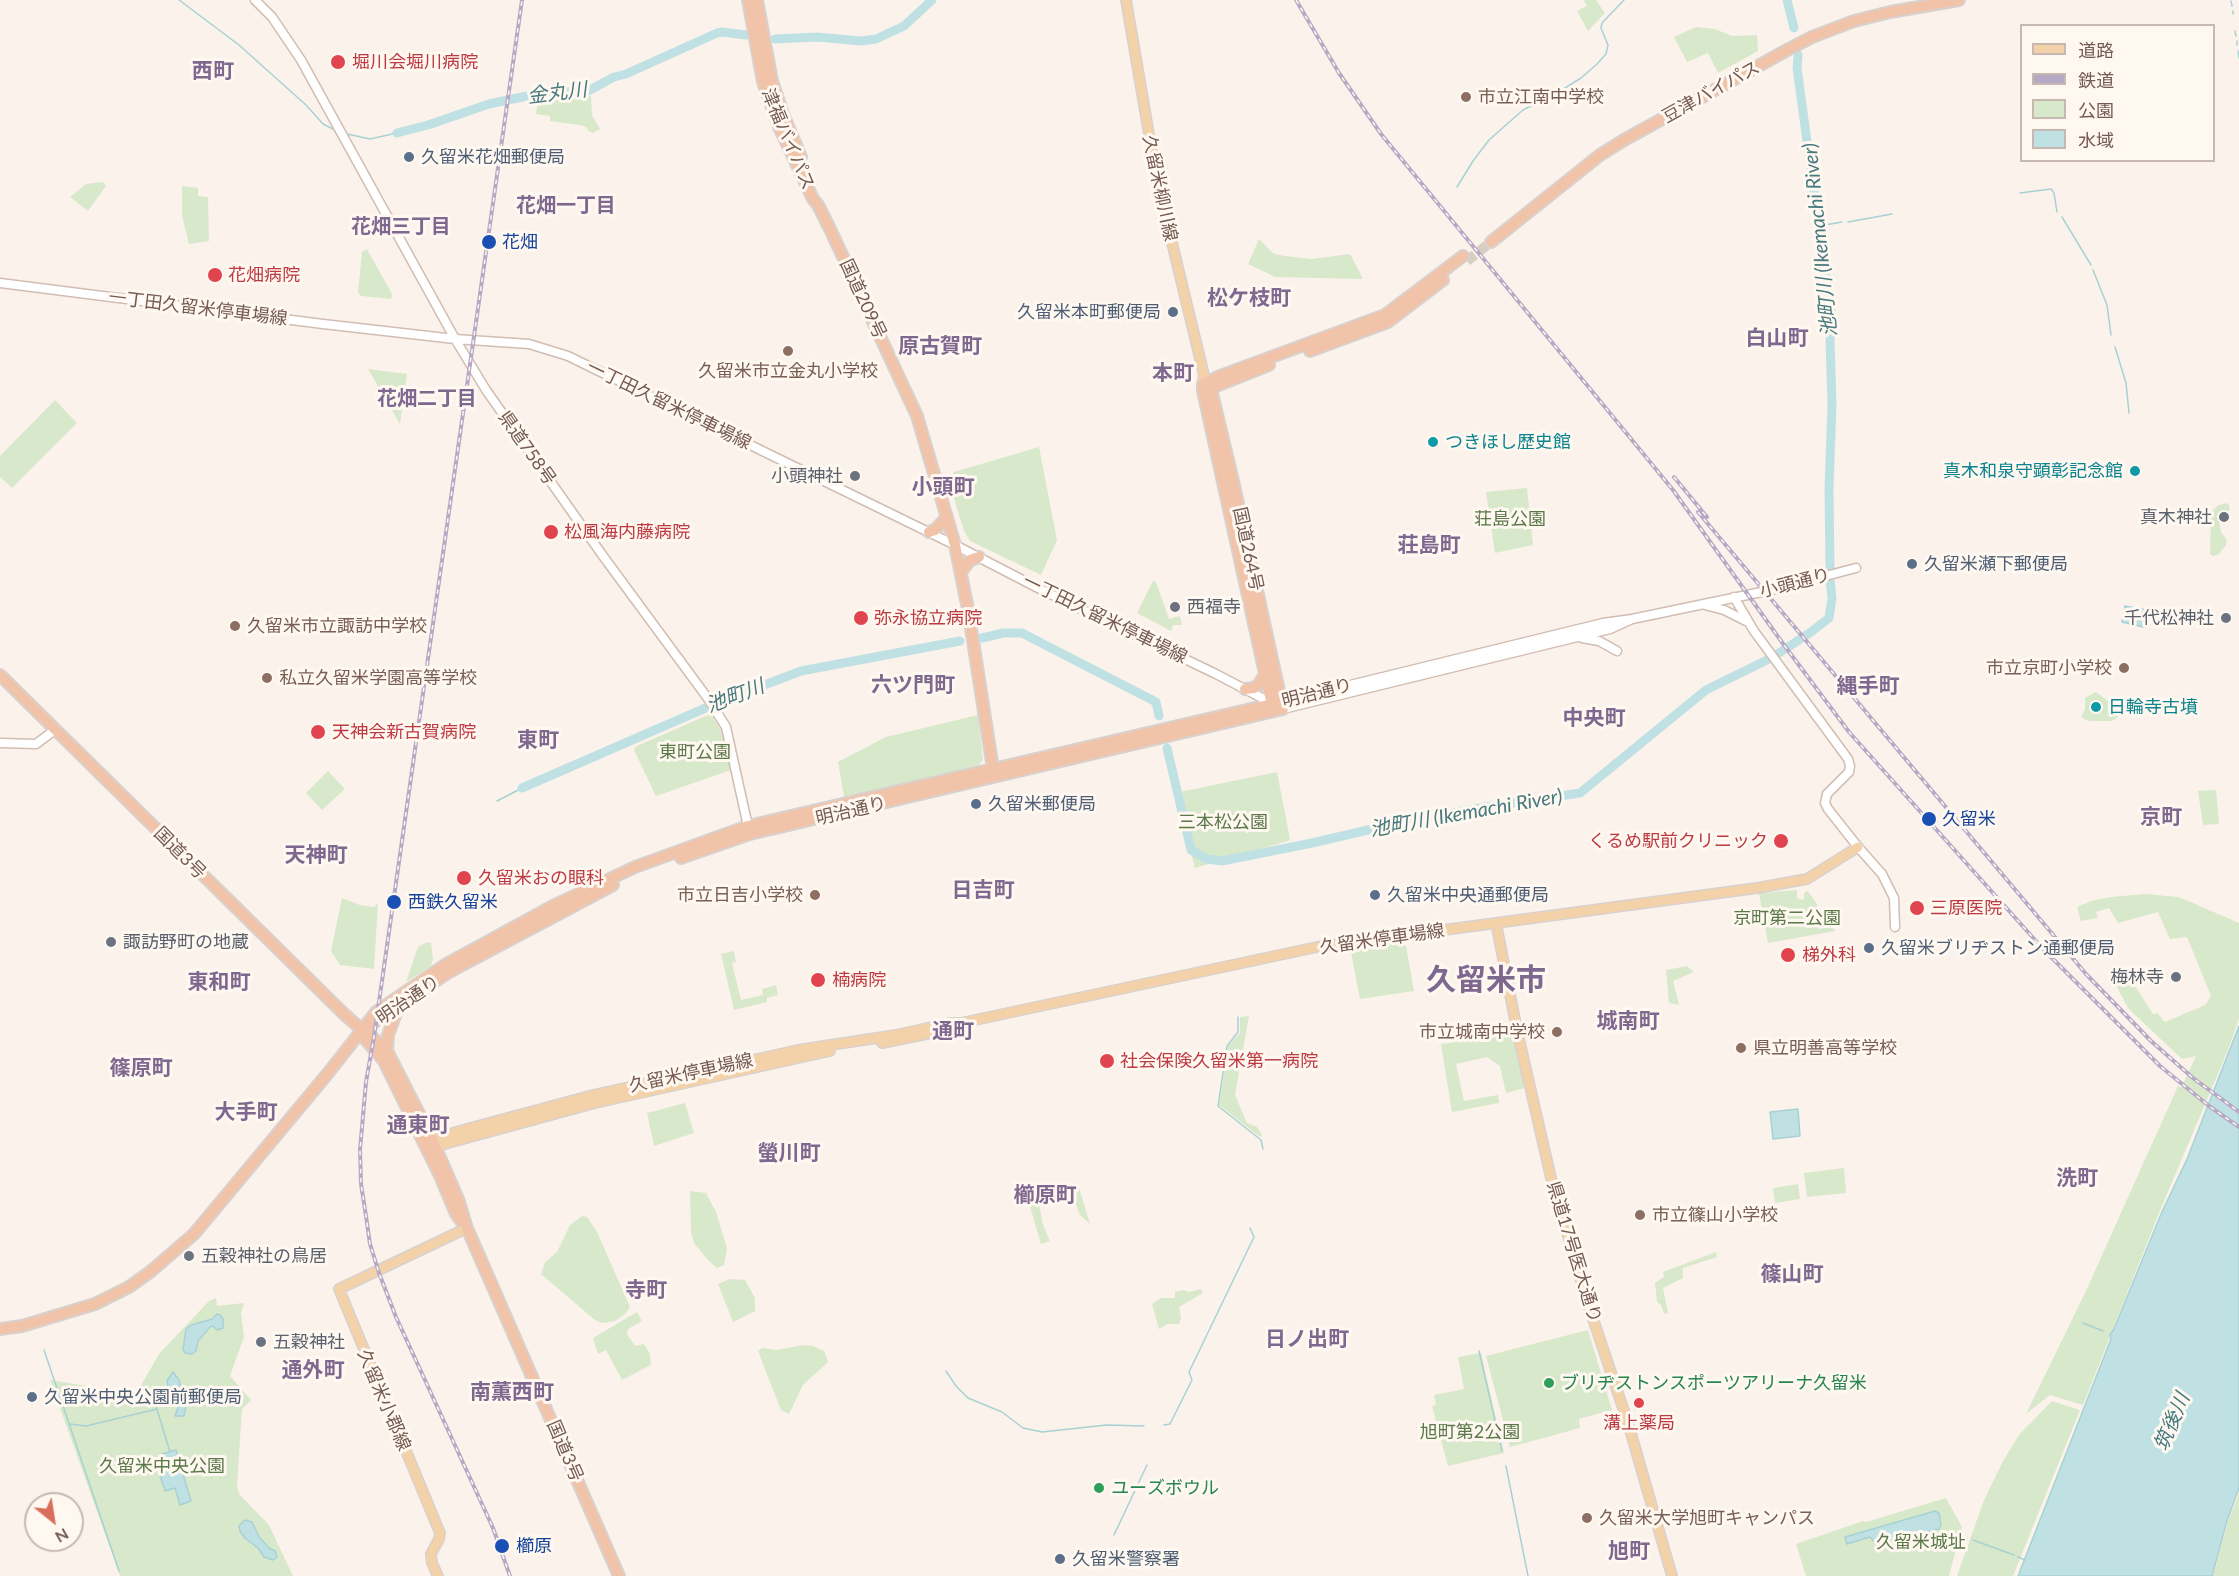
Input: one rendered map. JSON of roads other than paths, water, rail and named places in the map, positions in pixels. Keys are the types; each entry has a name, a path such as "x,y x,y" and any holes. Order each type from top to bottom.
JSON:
{"highway":[{"name":"津福バイパス","path":"748,0 771,106 813,199 818,205"},
{"name":"津福バイパス","path":"757,0 777,98 818,196 818,205"},
{"name":"豆津バイパス","path":"1916,0 1869,10 1815,30 1641,123 1574,166 1489,239 1624,140 1812,37 1854,21 1959,0"},
{"name":"国道209号","path":"818,205 917,416 961,572 996,773"},
{"path":"1206,384 1387,319 1465,259"},
{"name":"国道264号","path":"1206,384 1265,674 1277,707"},
{"name":"国道264号","path":"1206,384 1277,707"},
{"path":"928,532 935,530 947,518"},
{"path":"961,572 970,560 979,557"},
{"path":"1245,689 1254,688 1265,674"},
{"name":"国道3号","path":"0,675 210,883 362,1030 387,1051 430,1144 456,1214 467,1228 619,1576"},
{"name":"明治通り","path":"362,1030 376,1012 445,965 543,911 635,867 749,830 1277,707"},
{"name":"明治通り","path":"362,1030 449,972 637,873 749,830"},
{"path":"387,1051 388,1035 399,1005"},
{"path":"0,1329 22,1326 95,1304 129,1287 162,1263 194,1234 362,1030"},
{"name":"国道3号","path":"362,1030 366,1040 384,1061 430,1144"}],"main road":[{"name":"県道758号","path":"255,0 285,35 301,60 455,339 512,428 716,710 726,728 731,744 749,830"},
{"name":"久留米柳川線","path":"1126,0 1157,181 1206,384"},
{"name":"一丁田久留米停車場線","path":"0,283 455,339 529,344 568,356 955,545 1277,707"},
{"name":"小頭通り","path":"1734,597 1776,589 1856,568"},
{"path":"1632,620 1734,597 1769,652 1848,759 1849,772 1827,794 1825,803 1858,847 1882,874 1894,898 1895,927"},
{"path":"1702,604 1724,610 1749,623"},
{"name":"明治通り","path":"1277,707 1602,623 1632,620"},
{"name":"明治通り","path":"1277,707 1610,630 1632,620"},
{"path":"1576,638 1599,641 1617,651"},
{"path":"0,743 36,744 56,729"},
{"name":"久留米停車場線","path":"430,1144 800,1056 897,1041 951,1029 961,1023 1317,947 1757,888 1807,879 1858,847"},
{"name":"県道17号医大通り","path":"1496,922 1517,1030 1551,1178 1587,1301 1628,1423 1672,1576"},
{"name":"久留米小郡線","path":"438,1576 431,1554 440,1533 339,1289 467,1228"}],"water":[{"path":"2125,606 2147,610 2143,627 2122,622"},
{"name":"筑後川","path":"2239,1026 2239,1488 2212,1576 2018,1576 2111,1339 2110,1335 2187,1159"},
{"path":"1798,1109 1800,1136 1773,1139 1770,1112"},
{"path":"217,1314 223,1319 223,1328 217,1330 213,1326 210,1327 198,1341 196,1351 192,1354 185,1353 183,1349 186,1329 191,1325 212,1319"},
{"path":"173,1372 179,1380 183,1398 187,1400 184,1416 175,1416 180,1402 161,1400 169,1391 167,1381"},
{"path":"176,1450 191,1501 180,1505 175,1488 165,1491 156,1463 165,1461 162,1454"},
{"path":"1935,1511 1939,1513 1941,1525 1939,1529 1875,1543 1870,1537 1847,1544 1845,1537"},
{"path":"245,1520 252,1522 259,1537 275,1551 277,1557 273,1560 264,1557 258,1548 245,1538 239,1526"}],"waterway":[{"path":"179,0 239,45 306,105 323,124 337,131"},
{"name":"金丸川","path":"775,39 817,37 861,41 876,39 904,26 932,0"},
{"path":"1457,187 1489,140 1523,110 1581,78 1606,54 1608,45 1601,28 1602,23 1624,0"},
{"name":"池町川 (Ikemachi River)","path":"1787,0 1794,28"},
{"path":"2231,1 2232,6"},
{"path":"2235,31 2236,36"},
{"name":"金丸川","path":"397,133 489,104 541,93 588,91 614,77 626,74 717,33 746,35"},
{"path":"2238,51 2239,58"},
{"name":"池町川 (Ikemachi River)","path":"1798,55 1797,68 1832,318 1830,341 1832,405 1829,488 1830,570"},
{"path":"347,134 370,139 397,133"},
{"path":"2020,193 2051,189 2054,193 2057,212"},
{"path":"1848,222 1892,214"},
{"path":"2062,217 2091,265"},
{"path":"1819,226 1842,222"},
{"path":"2093,270 2107,305 2111,335"},
{"path":"2115,347 2126,383 2129,413"},
{"name":"池町川 (Ikemachi River)","path":"1167,748 1191,850 1207,859 1222,861 1385,826 1486,807 1580,793 1706,690 1773,657 1829,618 1832,598 1830,580"},
{"name":"池町川","path":"982,638 1003,633 1022,633 1156,702 1159,716"},
{"name":"池町川","path":"522,788 717,703 801,671 960,641"},
{"path":"497,801 522,788"},
{"path":"1238,1017 1238,1032 1227,1046 1218,1106 1261,1140 1263,1149"},
{"path":"1164,1425 1170,1424 1192,1380 1189,1372 1254,1237 1250,1228"},
{"path":"2083,1323 2103,1331"},
{"path":"44,1350 119,1571"},
{"path":"1479,1351 1502,1451"},
{"path":"946,1371 968,1398 1002,1412 1023,1428 1042,1432 1107,1425 1144,1426"},
{"path":"156,1406 170,1452"},
{"path":"70,1424 86,1426 157,1409"},
{"path":"1114,1535 1147,1465"},
{"path":"1506,1466 1528,1576"},
{"path":"1973,1540 2014,1555"},
{"path":"2018,1557 2025,1560"}],"tunnel":[{"path":"1467,261 1491,242"}],"railway":[{"path":"510,1576 493,1528 396,1317 379,1273 370,1244 361,1184 360,1150 366,1082 522,0"},
{"path":"1296,0 1339,73 1381,134 1673,490 1849,732 2044,950 2160,1066 2239,1127"},
{"path":"1674,477 1707,517"},
{"path":"1698,512 2086,974 2151,1041 2193,1078 2239,1112"}],"place":[{"name":"堀川会堀川病院","path":"338,62"},
{"name":"市立江南中学校","path":"1466,97"},
{"name":"久留米花畑郵便局","path":"409,157"},
{"name":"花畑","path":"489,242"},
{"name":"花畑病院","path":"215,275"},
{"name":"久留米本町郵便局","path":"1173,312"},
{"name":"久留米市立金丸小学校","path":"788,351"},
{"name":"つきほし歴史館","path":"1433,442"},
{"name":"真木和泉守顕彰記念館","path":"2135,471"},
{"name":"小頭神社","path":"855,476"},
{"name":"真木神社","path":"2224,517"},
{"name":"松風海内藤病院","path":"551,532"},
{"name":"久留米瀬下郵便局","path":"1912,564"},
{"name":"西福寺","path":"1175,607"},
{"name":"弥永協立病院","path":"861,618"},
{"name":"千代松神社","path":"2226,618"},
{"name":"久留米市立諏訪中学校","path":"235,626"},
{"name":"市立京町小学校","path":"2124,668"},
{"name":"私立久留米学園高等学校","path":"267,678"},
{"name":"日輪寺古墳","path":"2096,707"},
{"name":"天神会新古賀病院","path":"318,732"},
{"name":"久留米郵便局","path":"976,804"},
{"name":"久留米","path":"1929,819"},
{"name":"くるめ駅前クリニック","path":"1781,841"},
{"name":"久留米おの眼科","path":"464,878"},
{"name":"市立日吉小学校","path":"815,895"},
{"name":"久留米中央通郵便局","path":"1375,895"},
{"name":"西鉄久留米","path":"394,902"},
{"name":"三原医院","path":"1917,908"},
{"name":"諏訪野町の地蔵","path":"111,942"},
{"name":"久留米ブリヂストン通郵便局","path":"1869,948"},
{"name":"梯外科","path":"1788,955"},
{"name":"梅林寺","path":"2176,977"},
{"name":"楠病院","path":"818,980"},
{"name":"市立城南中学校","path":"1557,1032"},
{"name":"県立明善高等学校","path":"1741,1048"},
{"name":"社会保険久留米第一病院","path":"1107,1061"},
{"name":"市立篠山小学校","path":"1640,1215"},
{"name":"五穀神社の鳥居","path":"189,1256"},
{"name":"五穀神社","path":"261,1342"},
{"name":"ブリヂストンスポーツアリーナ久留米","path":"1549,1383"},
{"name":"久留米中央公園前郵便局","path":"32,1397"},
{"name":"溝上薬局","path":"1639,1403"},
{"name":"ユーズボウル","path":"1099,1488"},
{"name":"久留米大学旭町キャンパス","path":"1587,1518"},
{"name":"櫛原","path":"502,1546"},
{"name":"久留米警察署","path":"1060,1559"}],"district":[{"name":"西町","path":"213,71"},
{"name":"花畑一丁目","path":"566,206"},
{"name":"花畑三丁目","path":"401,227"},
{"name":"松ケ枝町","path":"1249,298"},
{"name":"白山町","path":"1777,338"},
{"name":"原古賀町","path":"940,346"},
{"name":"本町","path":"1173,373"},
{"name":"花畑二丁目","path":"427,399"},
{"name":"小頭町","path":"943,487"},
{"name":"荘島町","path":"1429,545"},
{"name":"六ツ門町","path":"913,685"},
{"name":"縄手町","path":"1868,686"},
{"name":"中央町","path":"1594,718"},
{"name":"東町","path":"538,740"},
{"name":"京町","path":"2161,817"},
{"name":"天神町","path":"316,855"},
{"name":"日吉町","path":"983,890"},
{"name":"久留米市","path":"1486,980"},
{"name":"東和町","path":"219,982"},
{"name":"城南町","path":"1628,1021"},
{"name":"通町","path":"953,1031"},
{"name":"篠原町","path":"141,1068"},
{"name":"大手町","path":"246,1112"},
{"name":"通東町","path":"418,1125"},
{"name":"螢川町","path":"789,1153"},
{"name":"洗町","path":"2077,1178"},
{"name":"櫛原町","path":"1045,1195"},
{"name":"篠山町","path":"1792,1274"},
{"name":"寺町","path":"646,1290"},
{"name":"日ノ出町","path":"1307,1339"},
{"name":"通外町","path":"313,1370"},
{"name":"南薫西町","path":"512,1392"},
{"name":"旭町","path":"1629,1551"}],"park label":[{"name":"荘島公園","path":"1510,519"},
{"name":"東町公園","path":"695,752"},
{"name":"三本松公園","path":"1223,822"},
{"name":"京町第二公園","path":"1787,918"},
{"name":"旭町第2公園","path":"1470,1432"},
{"name":"久留米中央公園","path":"162,1466"},
{"name":"久留米城址","path":"1921,1542"}]}
